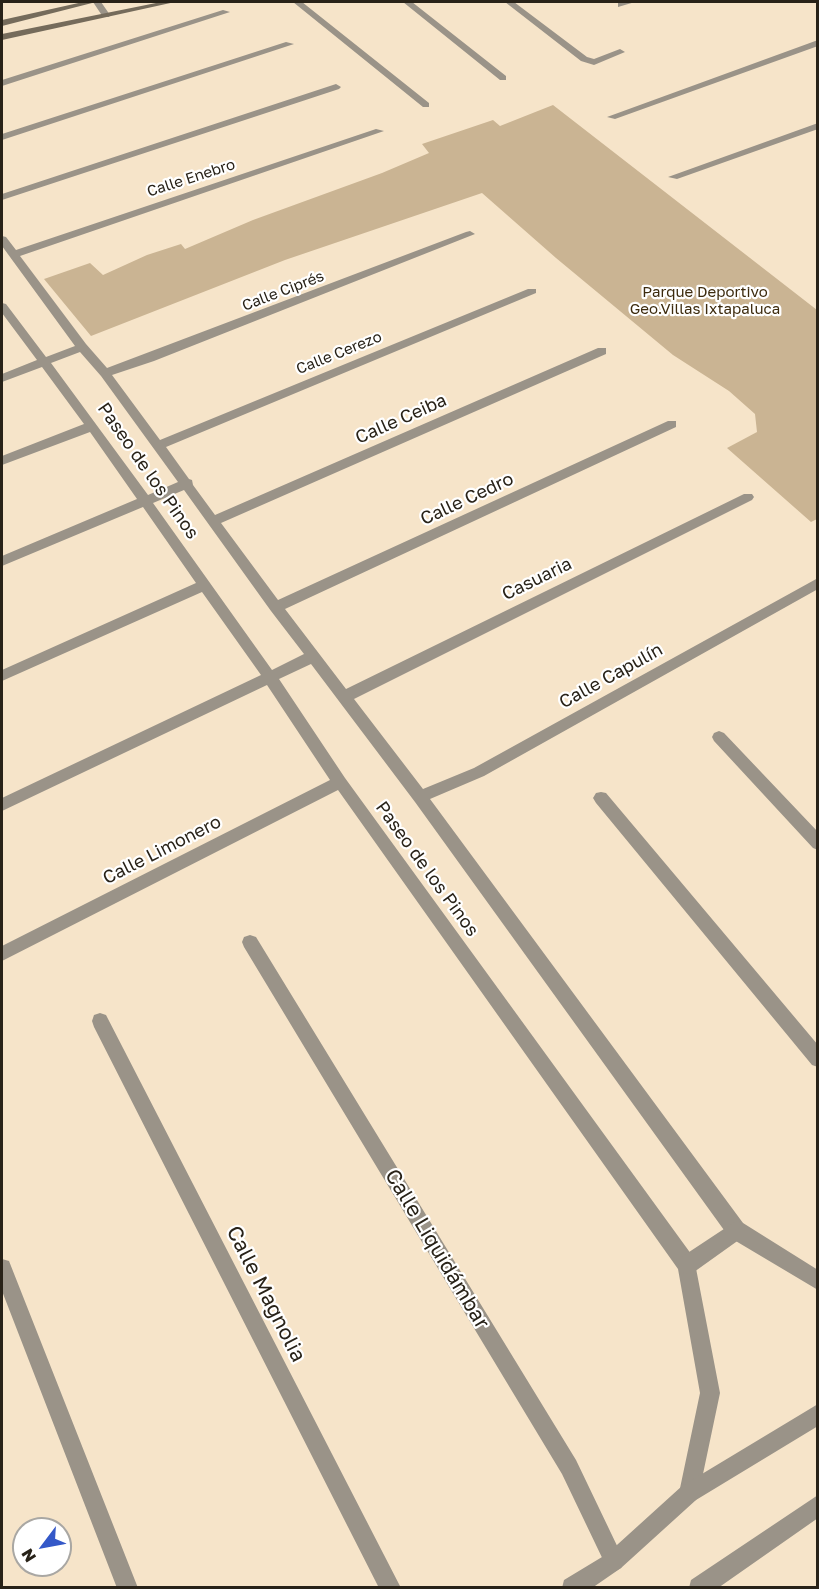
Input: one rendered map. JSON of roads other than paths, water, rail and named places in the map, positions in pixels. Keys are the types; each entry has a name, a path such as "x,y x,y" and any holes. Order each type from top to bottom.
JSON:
{"main road":[{"path":"2,23 92,2"},
{"path":"2,37 171,2"}],"street":[{"path":"97,2 106,15"},
{"path":"297,2 426,105"},
{"path":"407,2 503,78"},
{"path":"509,2 584,59 594,62 620,52"},
{"path":"621,5 632,2"},
{"path":"2,83 226,12"},
{"path":"2,137 289,44"},
{"path":"612,117 818,44"},
{"path":"2,196 336,87"},
{"path":"673,177 818,126"},
{"name":"Calle Enebro","path":"14,254 379,131"},
{"name":"Calle Ciprés","path":"105,373 150,358 471,234"},
{"name":"Paseo de los Pinos","path":"2,238 82,347 105,373 188,483 276,606 420,797 736,1230 818,1281"},
{"name":"Calle Cerezo","path":"159,445 532,291"},
{"name":"Paseo de los Pinos","path":"2,306 92,426 270,677 340,782 687,1265 710,1393 689,1493"},
{"path":"2,378 82,347"},
{"name":"Calle Ceiba","path":"215,520 602,351"},
{"name":"Calle Cedro","path":"276,606 672,424"},
{"path":"2,461 92,426"},
{"path":"2,561 188,483"},
{"name":"Casuaria","path":"344,697 748,497"},
{"name":"Calle Capulín","path":"420,797 479,772 818,583"},
{"path":"2,676 205,585"},
{"path":"2,805 314,656"},
{"path":"719,737 818,843"},
{"name":"Calle Limonero","path":"2,954 340,782"},
{"path":"602,798 818,1059"},
{"name":"Calle Liquidámbar","path":"250,942 569,1467 614,1561"},
{"name":"Calle Magnolia","path":"100,1021 391,1587"},
{"path":"687,1265 736,1230"},
{"path":"2,1268 128,1587"},
{"path":"572,1587 614,1561 689,1493 818,1414"},
{"path":"699,1587 818,1505"}],"park label":[{"name":"Parque Deportivo Geo.Villas Ixtapaluca","path":"705,300"}]}
